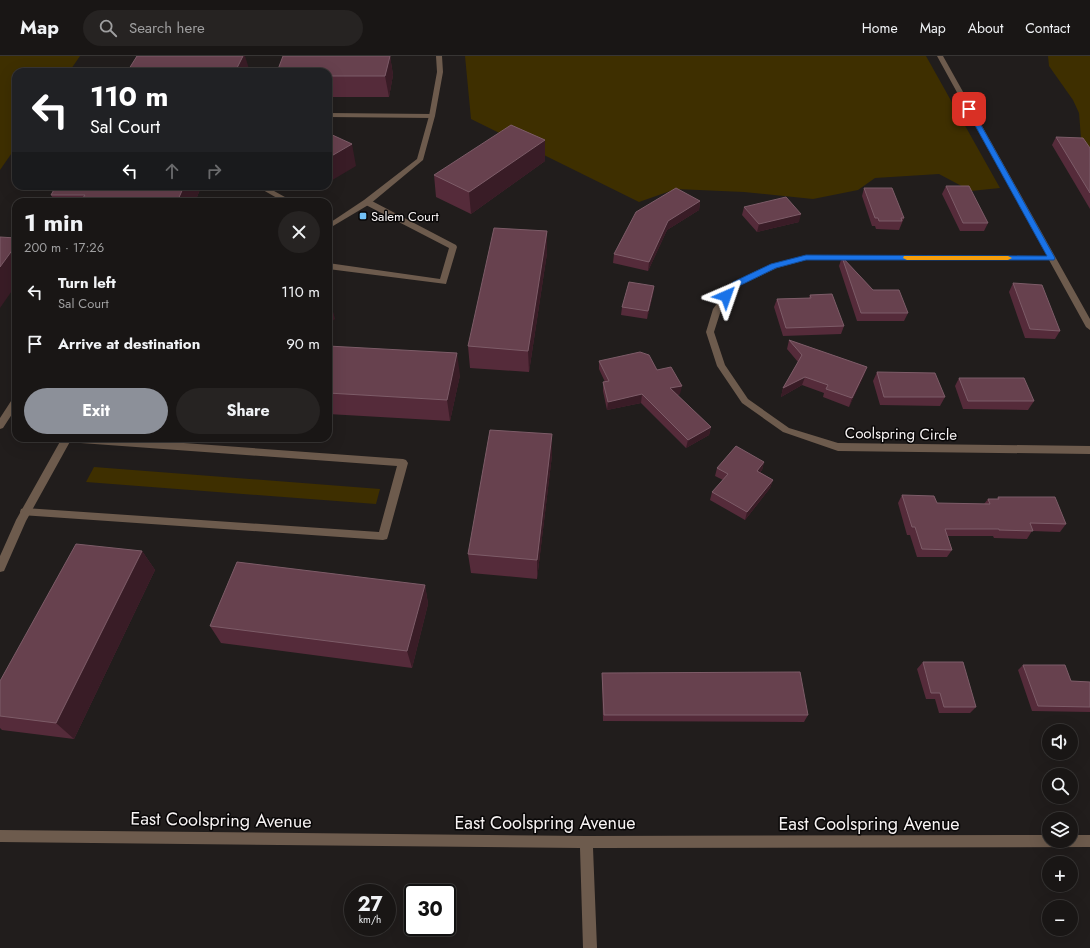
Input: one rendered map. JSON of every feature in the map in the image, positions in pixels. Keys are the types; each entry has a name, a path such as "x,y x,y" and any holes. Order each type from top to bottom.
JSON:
{"street":[{"path":"332,223 367,202 420,160 432,116 440,72 438,56"},
{"path":"940,56 1090,327"},
{"path":"332,115 432,116"},
{"path":"268,190 282,198"},
{"path":"332,267 443,282 453,247 367,202"},
{"name":"Coolspring Circle","path":"1052,258 806,258 774,266 736,284 717,309 710,332 721,366 745,401 786,430 838,447 901,449 1090,450"},
{"path":"0,426 12,406"},
{"path":"0,568 26,512 65,442"},
{"path":"26,512 383,536 403,463 121,442"},
{"name":"East Coolspring Avenue","path":"0,836 586,842 1090,841"},
{"path":"586,842 590,948"}],"shaded area":[{"path":"0,56 80,56 72,68 12,68 12,153 0,170"},
{"path":"465,56 926,56 1000,188 971,191 939,174 875,178 858,190 813,199 744,192 676,189 639,202 471,119"},
{"path":"1048,56 1090,56 1090,150 1081,138 1079,113 1073,100 1049,66"},
{"path":"94,467 380,489 376,504 86,482"}],"building":[{"path":"137,56 243,56 237,68 130,68"},
{"path":"283,56 390,56 385,76 332,76 332,68 278,68"},
{"path":"511,125 545,140 469,192 434,175"},
{"path":"332,135 352,144 332,156"},
{"path":"1056,137 1083,138 1090,148 1090,193"},
{"path":"946,186 969,186 988,223 963,223"},
{"path":"676,188 700,201 668,221 649,262 614,254 636,212"},
{"path":"864,188 892,188 904,218 901,218 902,221 879,221 878,218 875,218"},
{"path":"54,190 182,190 179,198 83,198 85,195 51,195"},
{"path":"786,197 801,214 759,224 744,207"},
{"path":"494,228 547,231 528,351 468,346"},
{"path":"0,237 12,238 12,250 0,267"},
{"path":"842,257 873,290 899,290 908,313 861,313"},
{"path":"629,282 654,286 648,311 622,307"},
{"path":"1013,283 1042,285 1060,331 1030,329"},
{"path":"832,294 844,326 786,328 777,299 811,298 810,295"},
{"path":"789,340 867,367 852,398 826,389 828,385 805,377 783,388 802,355"},
{"path":"332,346 457,353 447,400 332,393"},
{"path":"640,352 649,355 657,370 671,367 682,386 670,388 711,427 688,440 642,394 608,402 603,382 609,381 599,361"},
{"path":"877,372 935,373 945,397 884,397"},
{"path":"959,378 1024,378 1034,401 968,401"},
{"path":"490,430 552,434 537,560 468,554"},
{"path":"736,446 764,462 757,471 773,480 747,512 712,492 728,474 717,468"},
{"path":"902,495 934,496 937,503 990,504 988,499 999,499 998,497 1055,497 1066,524 1030,523 1033,531 999,529 945,529 952,550 922,549 915,527 912,527"},
{"path":"76,544 142,551 56,723 0,716 0,681"},
{"path":"237,562 425,585 407,651 210,626"},
{"path":"923,662 963,662 976,707 944,707 940,693 931,693"},
{"path":"1023,665 1065,665 1071,681 1090,682 1090,707 1038,706"},
{"path":"800,672 808,715 604,715 602,673"}],"slow traffic":[{"path":"907,258 1008,258"}],"place":[{"name":"Salem Court","path":"363,216"}],"route":[{"path":"726,296 736,284 774,266 806,258 1052,258 969,109"}]}
